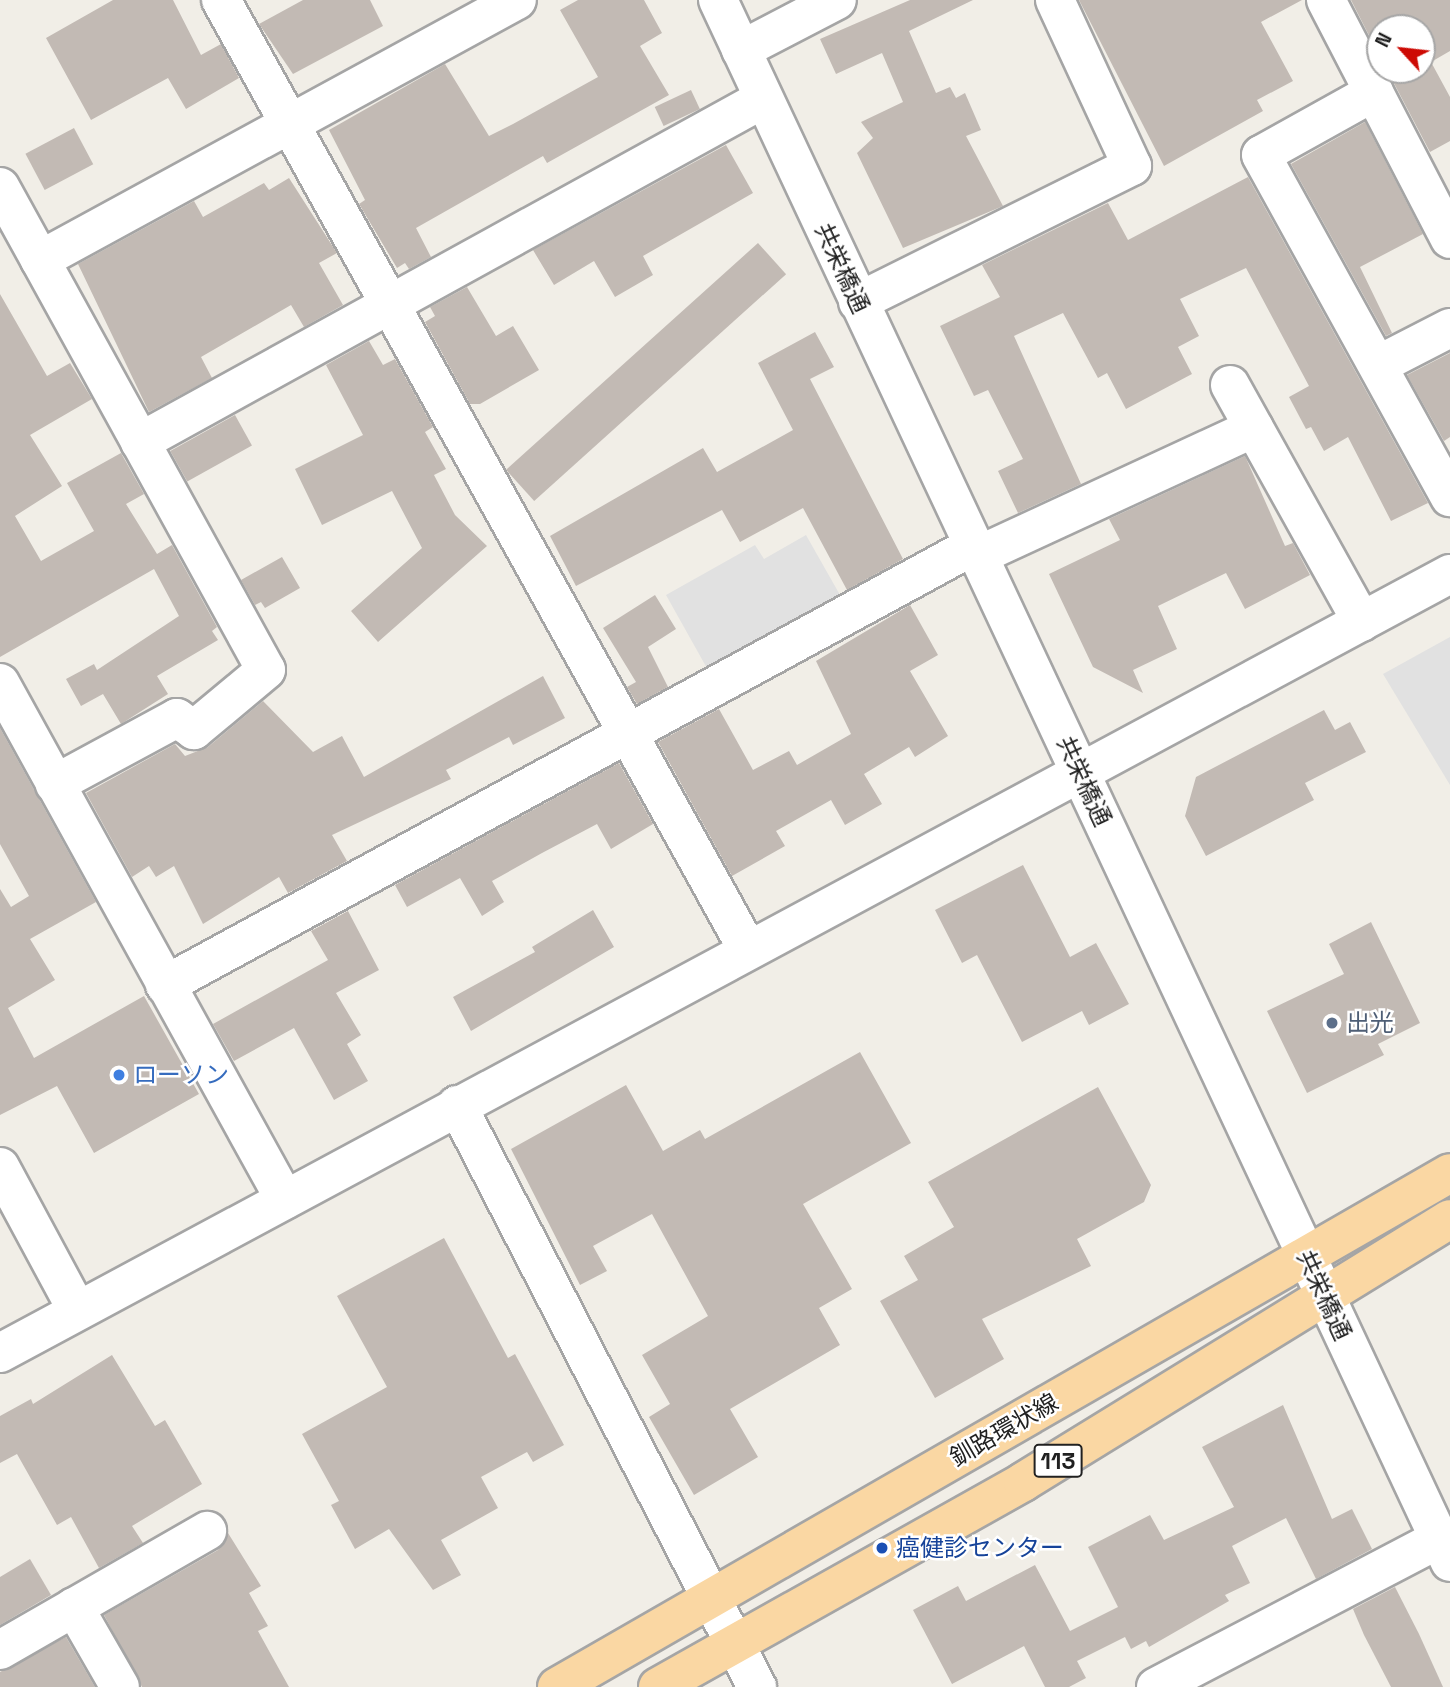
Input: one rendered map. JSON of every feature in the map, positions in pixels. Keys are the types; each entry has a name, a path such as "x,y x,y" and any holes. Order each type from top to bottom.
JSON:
{"main road":[{"name":"釧路環状線","path":"557,1687 713,1600 1450,1173"},
{"name":"113","path":"658,1687 1023,1482 1450,1219"}],"street":[{"path":"222,0 747,948"},
{"path":"40,260 517,0"},
{"name":"共栄橋通","path":"718,0 1444,1550"},
{"path":"741,50 837,0"},
{"path":"858,302 1132,166 1055,0"},
{"path":"1326,0 1450,239"},
{"path":"1374,92 1261,155 1450,496"},
{"path":"140,442 389,301 763,99"},
{"path":"0,187 266,670 194,730 177,718 55,783"},
{"path":"1378,365 1450,328"},
{"path":"1230,385 1362,622"},
{"path":"164,985 624,730 975,551 1254,428"},
{"path":"0,1353 1079,769 1450,574"},
{"path":"0,683 164,985 285,1200"},
{"path":"457,1105 758,1687"},
{"path":"0,1167 77,1310"},
{"path":"0,1650 207,1531"},
{"path":"1156,1687 1444,1550"},
{"path":"74,1607 120,1687"}],"shaded area":[{"path":"806,535 840,595 708,670 666,595 755,545 764,559"},
{"path":"1450,637 1450,785 1383,674"}],"building":[{"path":"113,0 173,0 201,55 221,44 239,78 186,109 168,78 91,120 46,38"},
{"path":"303,0 370,0 383,26 293,74 259,24"},
{"path":"578,0 644,0 662,33 640,46 669,95 547,163 543,156 416,228 431,257 409,269 405,263 397,268 359,204 365,200 329,130 445,64 489,136 513,124 598,77 560,10"},
{"path":"910,0 973,0 909,31 936,93 950,87 956,98 965,93 981,130 966,136 1003,206 903,248 857,153 873,138 861,122 903,102 882,53 836,74 820,39"},
{"path":"1079,0 1302,0 1261,22 1293,81 1257,100 1263,111 1164,166"},
{"path":"1351,0 1450,0 1450,51 1436,59 1436,14 1366,14 1366,29"},
{"path":"1436,71 1450,97 1450,141 1430,152 1394,84 1436,84"},
{"path":"691,90 700,109 664,126 655,107"},
{"path":"1365,122 1423,234 1360,267 1392,333 1386,336 1291,164"},
{"path":"74,128 93,164 45,190 25,154"},
{"path":"726,145 753,193 643,256 653,275 615,297 594,261 554,285 533,250"},
{"path":"1248,177 1428,503 1391,521 1348,437 1324,451 1311,427 1306,429 1289,397 1309,386 1246,268 1180,299 1199,336 1178,347 1192,374 1126,409 1107,373 1098,378 1063,313 1014,336 1081,484 1018,513 998,471 1023,459 988,390 974,396 940,326 1000,297 982,265 1108,203 1128,240"},
{"path":"289,178 337,253 319,263 343,305 304,327 291,305 201,357 212,378 149,412 78,264 194,201 203,217 264,183 269,190"},
{"path":"758,243 786,274 534,501 506,470"},
{"path":"467,287 496,336 513,326 539,370 480,404 470,404 425,322 435,316 430,307"},
{"path":"0,294 47,376 70,363 92,399 30,435 62,486 15,516 41,561 94,531 67,483 121,453 144,494 126,504 157,554 172,545 217,627 212,631 218,640 157,676 168,694 121,724 103,694 81,706 66,679 94,664 97,670 179,616 154,569 0,657"},
{"path":"815,332 834,367 810,379 903,559 847,590 803,508 740,542 722,510 576,586 550,536 703,448 717,472 793,430 758,363"},
{"path":"369,341 383,365 395,359 433,427 425,432 446,469 434,475 455,515 487,546 378,642 351,611 422,548 392,491 322,525 295,469 363,435 326,365"},
{"path":"1450,353 1450,437 1444,441 1407,375"},
{"path":"235,415 252,446 187,481 170,451"},
{"path":"1245,456 1285,546 1293,543 1310,575 1245,609 1226,573 1158,606 1177,649 1133,670 1143,693 1093,667 1049,574 1120,540 1109,519"},
{"path":"282,557 300,588 265,608 261,602 255,605 241,580"},
{"path":"655,595 676,629 648,647 668,687 637,704 627,687 636,682 603,628"},
{"path":"910,605 938,655 910,671 948,736 915,757 909,747 864,774 882,804 845,825 831,800 776,831 785,846 732,876 658,742 719,709 753,770 789,751 797,765 851,734 816,661"},
{"path":"543,676 565,718 513,745 509,737 446,770 451,779 332,835 347,861 288,893 279,877 203,924 174,866 156,877 149,866 132,877 86,793 175,744 185,756 208,747 263,701 313,752 342,736 364,777"},
{"path":"1324,710 1335,730 1350,722 1366,752 1305,783 1314,800 1206,856 1185,816 1196,777"},
{"path":"0,728 96,902 30,939 55,980 8,1008 34,1058 144,996 199,1094 94,1153 57,1086 0,1115 0,889 11,907 29,896 0,844"},
{"path":"619,763 653,824 611,849 597,824 542,853 492,881 504,902 482,916 460,878 407,907 395,885"},
{"path":"1023,865 1070,957 1096,943 1129,1004 1089,1025 1082,1011 1022,1042 977,955 962,963 935,910"},
{"path":"593,910 614,947 471,1031 453,997 535,952 532,947"},
{"path":"348,911 379,970 336,993 361,1035 347,1044 368,1081 334,1100 294,1028 234,1061 213,1024 328,960 311,931"},
{"path":"1371,922 1420,1023 1378,1044 1384,1055 1307,1093 1267,1011 1344,974 1329,944"},
{"path":"860,1052 911,1143 803,1204 852,1289 819,1308 840,1345 730,1409 758,1457 694,1495 649,1417 670,1404 642,1355 708,1316 652,1214 593,1246 607,1271 580,1285 511,1149 626,1085 663,1151 700,1130 705,1139"},
{"path":"1098,1087 1151,1185 1144,1202 1077,1239 1091,1266 982,1319 1004,1359 935,1398 880,1301 918,1280 904,1256 954,1227 928,1182"},
{"path":"444,1238 508,1358 515,1354 564,1445 533,1462 527,1452 481,1477 498,1508 441,1540 461,1575 433,1590 389,1529 355,1549 331,1505 339,1501 302,1434 387,1387 337,1296"},
{"path":"112,1355 155,1426 165,1420 202,1484 132,1526 143,1543 99,1568 71,1517 57,1525 17,1454 0,1463 0,1416 31,1399 33,1404"},
{"path":"1283,1405 1332,1519 1352,1509 1372,1549 1316,1579 1286,1518 1232,1546 1250,1583 1225,1595 1229,1601 1149,1647 1146,1641 1131,1649 1125,1637 1077,1661 1086,1678 1069,1687 1045,1687 1024,1646 952,1684 913,1610 958,1586 966,1601 1035,1565 1070,1631 1118,1607 1088,1547 1150,1515 1164,1540 1234,1507 1202,1447"},
{"path":"228,1533 261,1586 249,1593 268,1626 258,1631 289,1687 142,1687 104,1615 218,1550"},
{"path":"30,1559 51,1595 0,1625 0,1577"},
{"path":"1395,1587 1443,1687 1391,1687 1364,1635 1353,1609"},
{"path":"66,1637 95,1687 0,1687 0,1672"}],"place":[{"name":"出光","path":"1332,1023"},
{"name":"ローソン","path":"119,1075"},
{"name":"癌健診センター","path":"882,1548"}]}
